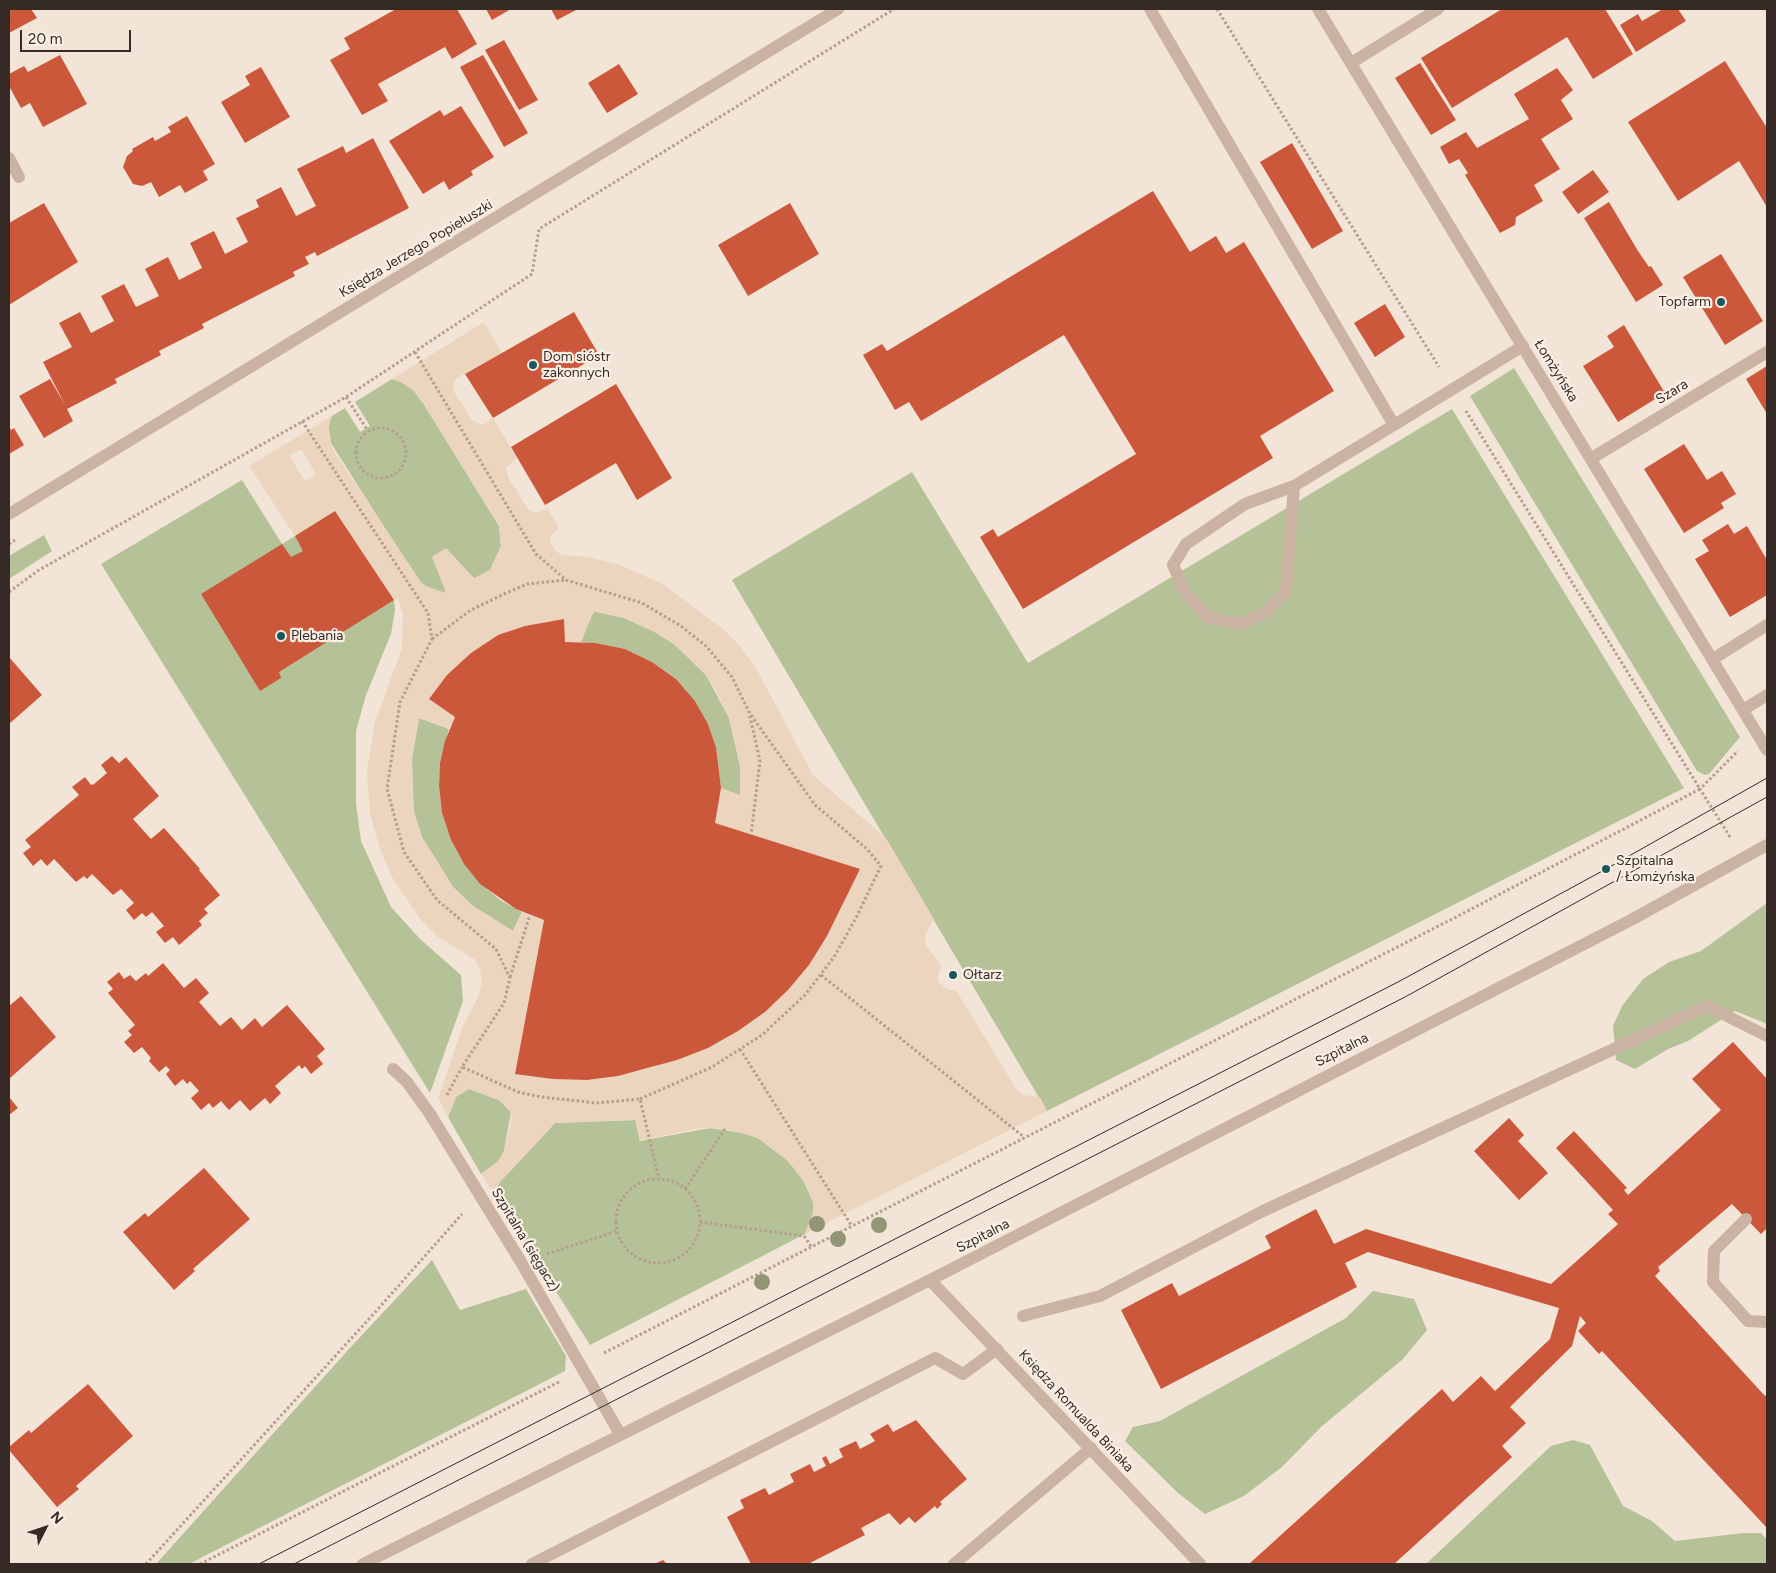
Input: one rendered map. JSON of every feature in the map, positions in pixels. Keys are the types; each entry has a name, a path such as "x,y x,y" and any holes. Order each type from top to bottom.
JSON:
{"street":[{"name":"Księdza Jerzego Popiełuszki","path":"9,514 838,9"},
{"path":"1150,9 1394,425"},
{"name":"Łomżyńska","path":"1318,9 1592,458 1767,750"},
{"path":"1352,63 1438,9"},
{"path":"9,158 19,177"},
{"path":"1294,486 1286,591 1264,614 1239,624 1209,618 1186,594 1173,565 1186,544 1245,504 1294,486 1523,346"},
{"name":"Szara","path":"1592,458 1767,352"},
{"path":"1713,659 1767,625"},
{"path":"1743,710 1767,695"},
{"name":"Szpitalna","path":"363,1564 930,1280 1632,920 1767,844"},
{"path":"1023,1316 1100,1296 1263,1211 1707,1006 1767,1036"},
{"name":"Szpitalna (sięgacz)","path":"393,1069 408,1082 430,1114 521,1262 620,1434"},
{"path":"1746,1218 1714,1251 1713,1282 1748,1322 1767,1322"},
{"name":"Księdza Romualda Biniaka","path":"930,1280 1200,1564"},
{"path":"532,1564 935,1358 963,1374 997,1349"},
{"path":"954,1564 1091,1448"}],"path":[{"path":"9,592 39,570 346,397 415,352 532,274 539,229 894,9"},
{"path":"415,352 536,554 566,580"},
{"path":"346,397 368,431"},
{"path":"302,421 428,613 432,639"},
{"path":"380,428 391,431 401,438 406,449 405,461 399,471 388,477 376,478 365,473 358,463 356,452 360,440 368,431 380,428"},
{"path":"510,978 496,949 437,900 404,852 387,789 400,702 432,639 471,610 527,584 566,580 642,603 681,626 706,646 732,677 749,712 815,805 867,849 882,866 856,918 821,975 805,995 762,1035 712,1067 640,1099 597,1103 541,1097 497,1084 462,1067 504,1003 530,915"},
{"path":"749,712 760,761 751,835"},
{"path":"200,1564 584,1369 612,1347 1460,915 1700,788 1744,746 1759,736"},
{"path":"1700,788 1743,858"},
{"path":"821,975 1024,1137"},
{"path":"740,1049 851,1225"},
{"path":"640,1099 659,1179"},
{"path":"685,1189 725,1129"},
{"path":"659,1179 680,1185 685,1189 697,1205 700,1222 699,1232 693,1245 684,1254 672,1261 658,1263 644,1261 632,1254 623,1244 617,1231 616,1217 620,1204 628,1192 639,1184 659,1179"},
{"path":"146,1564 378,1310 479,1194"},
{"path":"700,1222 804,1236 811,1246"},
{"path":"521,1262 617,1231"}],"green space":[{"path":"1514,368 1740,737 1709,774 1705,775 1697,771 1470,396"},
{"path":"392,379 401,382 413,390 423,403 499,526 501,546 490,570 447,594 428,588 417,579 331,443 328,424 332,416 345,408 360,432 370,426 355,402"},
{"path":"1452,409 1684,788 1047,1111 732,580 912,472 1028,663"},
{"path":"242,480 282,544 335,511 394,600 395,610 391,634 366,695 356,731 356,804 361,841 391,907 420,939 461,975 463,1001 430,1093 101,564"},
{"path":"44,535 52,551 9,579 9,556"},
{"path":"593,611 624,618 653,631 674,644 706,675 729,718 740,766 740,796 721,788 716,747 708,724 695,701 676,679 652,662 625,649 581,642"},
{"path":"419,718 449,729 440,763 439,786 442,813 451,840 464,864 481,884 500,900 522,912 513,931 473,906 453,887 422,837 414,812 412,782 412,758"},
{"path":"1767,903 1767,1024 1735,1011 1688,1041 1668,1049 1635,1069 1616,1060 1613,1026 1622,1006 1643,979 1669,962 1701,951"},
{"path":"469,1089 499,1100 511,1112 504,1151 500,1160 481,1174 448,1117 456,1097"},
{"path":"636,1120 640,1141 710,1128 744,1133 758,1138 788,1161 803,1180 813,1202 813,1213 805,1234 590,1345 494,1194 499,1183 555,1123"},
{"path":"432,1260 460,1310 526,1289 566,1356 565,1371 189,1564 156,1564 349,1349"},
{"path":"1373,1291 1414,1299 1427,1330 1403,1359 1321,1427 1282,1467 1244,1496 1205,1514 1178,1493 1125,1441 1133,1427 1160,1421 1346,1318"},
{"path":"1573,1440 1590,1445 1623,1506 1652,1521 1675,1541 1743,1533 1761,1533 1767,1540 1767,1564 1426,1564 1551,1446"}],"shaded area":[{"path":"484,322 502,353 457,378 453,390 472,420 483,425 493,418 517,458 506,468 509,479 529,510 537,513 547,508 559,528 551,536 550,541 555,550 561,555 587,557 617,564 663,584 723,629 740,646 756,668 813,775 886,838 934,919 926,933 925,940 926,946 941,965 937,980 942,987 957,992 1017,1090 1024,1095 1040,1097 1047,1111 805,1234 813,1213 813,1202 803,1180 788,1161 759,1138 725,1129 700,1128 640,1141 635,1120 555,1123 499,1183 494,1194 481,1174 496,1164 504,1151 512,1118 508,1107 499,1100 469,1089 456,1097 448,1117 438,1098 463,1026 478,997 482,983 480,969 474,959 438,937 422,921 394,881 381,852 370,814 367,771 375,722 402,648 403,615 398,598 394,600 335,512 295,536 249,466 332,416 328,430 333,450 423,585 446,593 432,557 446,548 474,578 490,570 501,546 499,526 423,403 413,390 401,382 392,379","holes":["302,451 315,472 315,475 307,480 303,479 291,458 291,454","594,611 624,618 653,631 674,644 706,675 718,695 729,718 735,742 740,766 740,795 721,788 715,823 859,869 827,936 809,965 788,990 765,1012 738,1031 708,1048 644,1070 587,1080 553,1079 515,1073 544,920 522,912 513,931 473,906 453,887 422,837 414,812 412,758 419,718 449,729 455,717 429,699 447,675 471,653 498,635 525,626 564,619 565,642 581,642"]}],"building":[{"path":"9,9 31,9 37,18 9,33"},
{"path":"396,9 457,9 477,44 452,59 445,47 378,84 388,101 362,115 330,60 350,49 344,38"},
{"path":"486,9 511,9 492,20"},
{"path":"551,9 578,9 557,20"},
{"path":"1502,9 1605,9 1633,54 1593,79 1567,37 1452,108 1421,58"},
{"path":"1663,9 1678,9 1686,21 1636,52 1620,25 1638,14 1642,21"},
{"path":"504,40 538,100 519,110 485,50"},
{"path":"60,55 87,104 43,127 30,103 21,108 9,86 9,74 24,66 28,72"},
{"path":"483,55 528,133 504,147 460,67"},
{"path":"1725,61 1767,128 1767,207 1739,161 1678,201 1628,122"},
{"path":"1420,63 1456,120 1431,135 1395,78"},
{"path":"619,64 638,94 607,113 588,83"},
{"path":"261,67 290,117 245,143 221,102 250,85 245,76"},
{"path":"1557,68 1573,90 1561,100 1573,119 1541,139 1560,169 1534,185 1543,201 1516,217 1515,225 1500,233 1465,175 1468,173 1459,159 1449,164 1440,147 1466,132 1477,148 1529,119 1514,94"},
{"path":"461,106 494,157 471,171 473,175 449,190 444,181 423,194 389,141 440,110 444,116"},
{"path":"187,116 215,164 203,171 208,180 185,193 180,185 159,197 151,182 142,186 133,184 123,167 127,156 133,151 132,149 153,137 155,141 171,132 168,127"},
{"path":"373,138 409,208 317,256 315,252 305,257 309,264 293,272 295,276 202,324 204,328 159,351 161,355 115,379 117,383 67,409 73,421 44,438 19,396 50,379 65,405 43,362 72,347 59,323 80,312 91,333 114,321 101,296 124,284 136,307 159,296 145,269 168,257 179,280 202,268 190,243 214,231 225,254 248,242 236,218 259,207 256,200 281,187 296,216 316,206 297,169 343,146 346,153"},
{"path":"1292,143 1343,231 1312,249 1260,162"},
{"path":"1593,170 1609,192 1578,214 1562,192"},
{"path":"1153,191 1190,252 1216,236 1226,253 1244,242 1334,391 1260,436 1273,458 1023,609 980,537 993,529 998,537 1136,454 1064,335 921,421 909,402 895,410 863,355 882,344 887,351"},
{"path":"1609,202 1638,251 1649,267 1651,266 1663,285 1636,302 1584,218"},
{"path":"44,203 78,262 9,305 9,223"},
{"path":"790,203 819,254 748,296 718,245"},
{"path":"1721,254 1763,321 1725,345 1683,277"},
{"path":"1385,304 1405,337 1375,357 1354,323"},
{"name":"Dom sióstr zakonnych","path":"574,312 599,355 493,418 465,374"},
{"path":"1624,325 1665,393 1618,422 1583,366 1614,347 1607,336"},
{"path":"1767,366 1767,414 1746,379"},
{"path":"616,384 672,478 637,500 616,463 545,505 511,447"},
{"path":"9,426 11,430 14,428 24,445 9,454"},
{"path":"1684,444 1707,480 1722,471 1736,494 1721,503 1724,508 1684,533 1644,469"},
{"name":"Plebania","path":"335,511 394,600 279,672 281,678 260,691 201,594 282,544 291,557 303,551 295,536"},
{"path":"1728,524 1734,534 1747,526 1767,560 1767,595 1730,617 1695,559 1709,551 1702,540"},
{"path":"564,619 565,642 595,643 625,649 652,662 676,679 695,701 708,724 716,747 721,788 715,823 860,869 827,936 809,965 788,990 765,1012 738,1031 708,1048 677,1060 618,1076 587,1080 553,1079 515,1074 544,920 516,909 480,884 464,864 451,840 442,813 439,786 440,763 445,741 455,717 429,699 447,675 471,653 498,635 525,626"},
{"path":"9,657 42,695 9,724"},
{"path":"112,756 119,763 126,757 159,796 133,819 151,839 164,828 220,895 204,909 208,913 199,921 202,925 179,945 173,937 165,943 156,932 164,926 152,912 146,917 142,913 134,920 126,910 134,903 121,889 113,895 92,874 87,879 84,876 76,882 54,859 47,866 41,859 33,866 23,853 31,847 25,840 79,795 72,787 85,777 91,785 94,784 107,773 101,765"},
{"path":"163,963 184,988 196,978 209,993 199,1002 220,1026 231,1017 242,1030 255,1018 262,1027 287,1005 325,1049 317,1056 323,1064 311,1074 305,1066 302,1069 299,1065 275,1086 281,1093 270,1104 265,1098 250,1111 240,1100 229,1110 221,1101 213,1108 209,1103 201,1110 191,1098 199,1091 190,1081 187,1084 183,1079 175,1086 166,1074 170,1070 166,1066 159,1072 149,1061 151,1058 142,1047 134,1053 124,1042 132,1035 128,1031 135,1025 108,993 113,989 107,982 119,972 124,979 130,975 136,981 146,973 148,976"},
{"path":"21,996 56,1037 9,1079 9,1006"},
{"path":"1733,1042 1767,1079 1767,1228 1761,1234 1732,1204 1658,1267 1660,1271 1655,1276 1765,1396 1767,1394 1767,1528 1602,1351 1599,1354 1578,1331 1586,1323 1580,1316 1572,1346 1510,1407 1526,1423 1502,1446 1512,1457 1394,1564 1249,1564 1442,1389 1453,1402 1481,1376 1495,1391 1550,1339 1559,1308 1368,1252 1345,1263 1357,1287 1161,1389 1121,1310 1172,1283 1179,1296 1271,1248 1265,1236 1316,1209 1334,1244 1366,1229 1551,1284 1618,1224 1608,1214 1613,1210 1556,1148 1574,1131 1627,1188 1624,1190 1628,1195 1721,1110 1692,1079"},
{"path":"9,1097 18,1108 9,1115"},
{"path":"1509,1118 1524,1135 1518,1141 1548,1173 1519,1200 1474,1151"},
{"path":"204,1168 250,1219 193,1269 195,1271 174,1290 123,1232 145,1213 148,1217"},
{"path":"88,1384 133,1436 76,1486 79,1489 57,1507 9,1450 9,1447 29,1430 31,1433"},
{"path":"916,1420 967,1479 940,1502 942,1504 937,1509 935,1506 915,1523 909,1517 900,1525 889,1513 861,1528 865,1535 808,1564 751,1564 727,1517 744,1508 740,1500 765,1488 769,1495 794,1482 790,1474 810,1464 814,1472 826,1466 822,1458 826,1456 830,1464 843,1457 839,1449 856,1441 860,1449 875,1441 870,1434 888,1424 893,1432"},
{"path":"663,1560 667,1564 654,1564"}],"tram line":[{"path":"259,1564 1398,982 1606,869 1767,778"},
{"path":"294,1564 1405,997 1767,797"}],"place":[{"name":"Topfarm","path":"1721,302"},
{"name":"Dom sióstr zakonnych","path":"533,365"},
{"name":"Plebania","path":"281,636"},
{"name":"Szpitalna / Łomżyńska","path":"1606,869"},
{"name":"Ołtarz","path":"953,975"}]}
